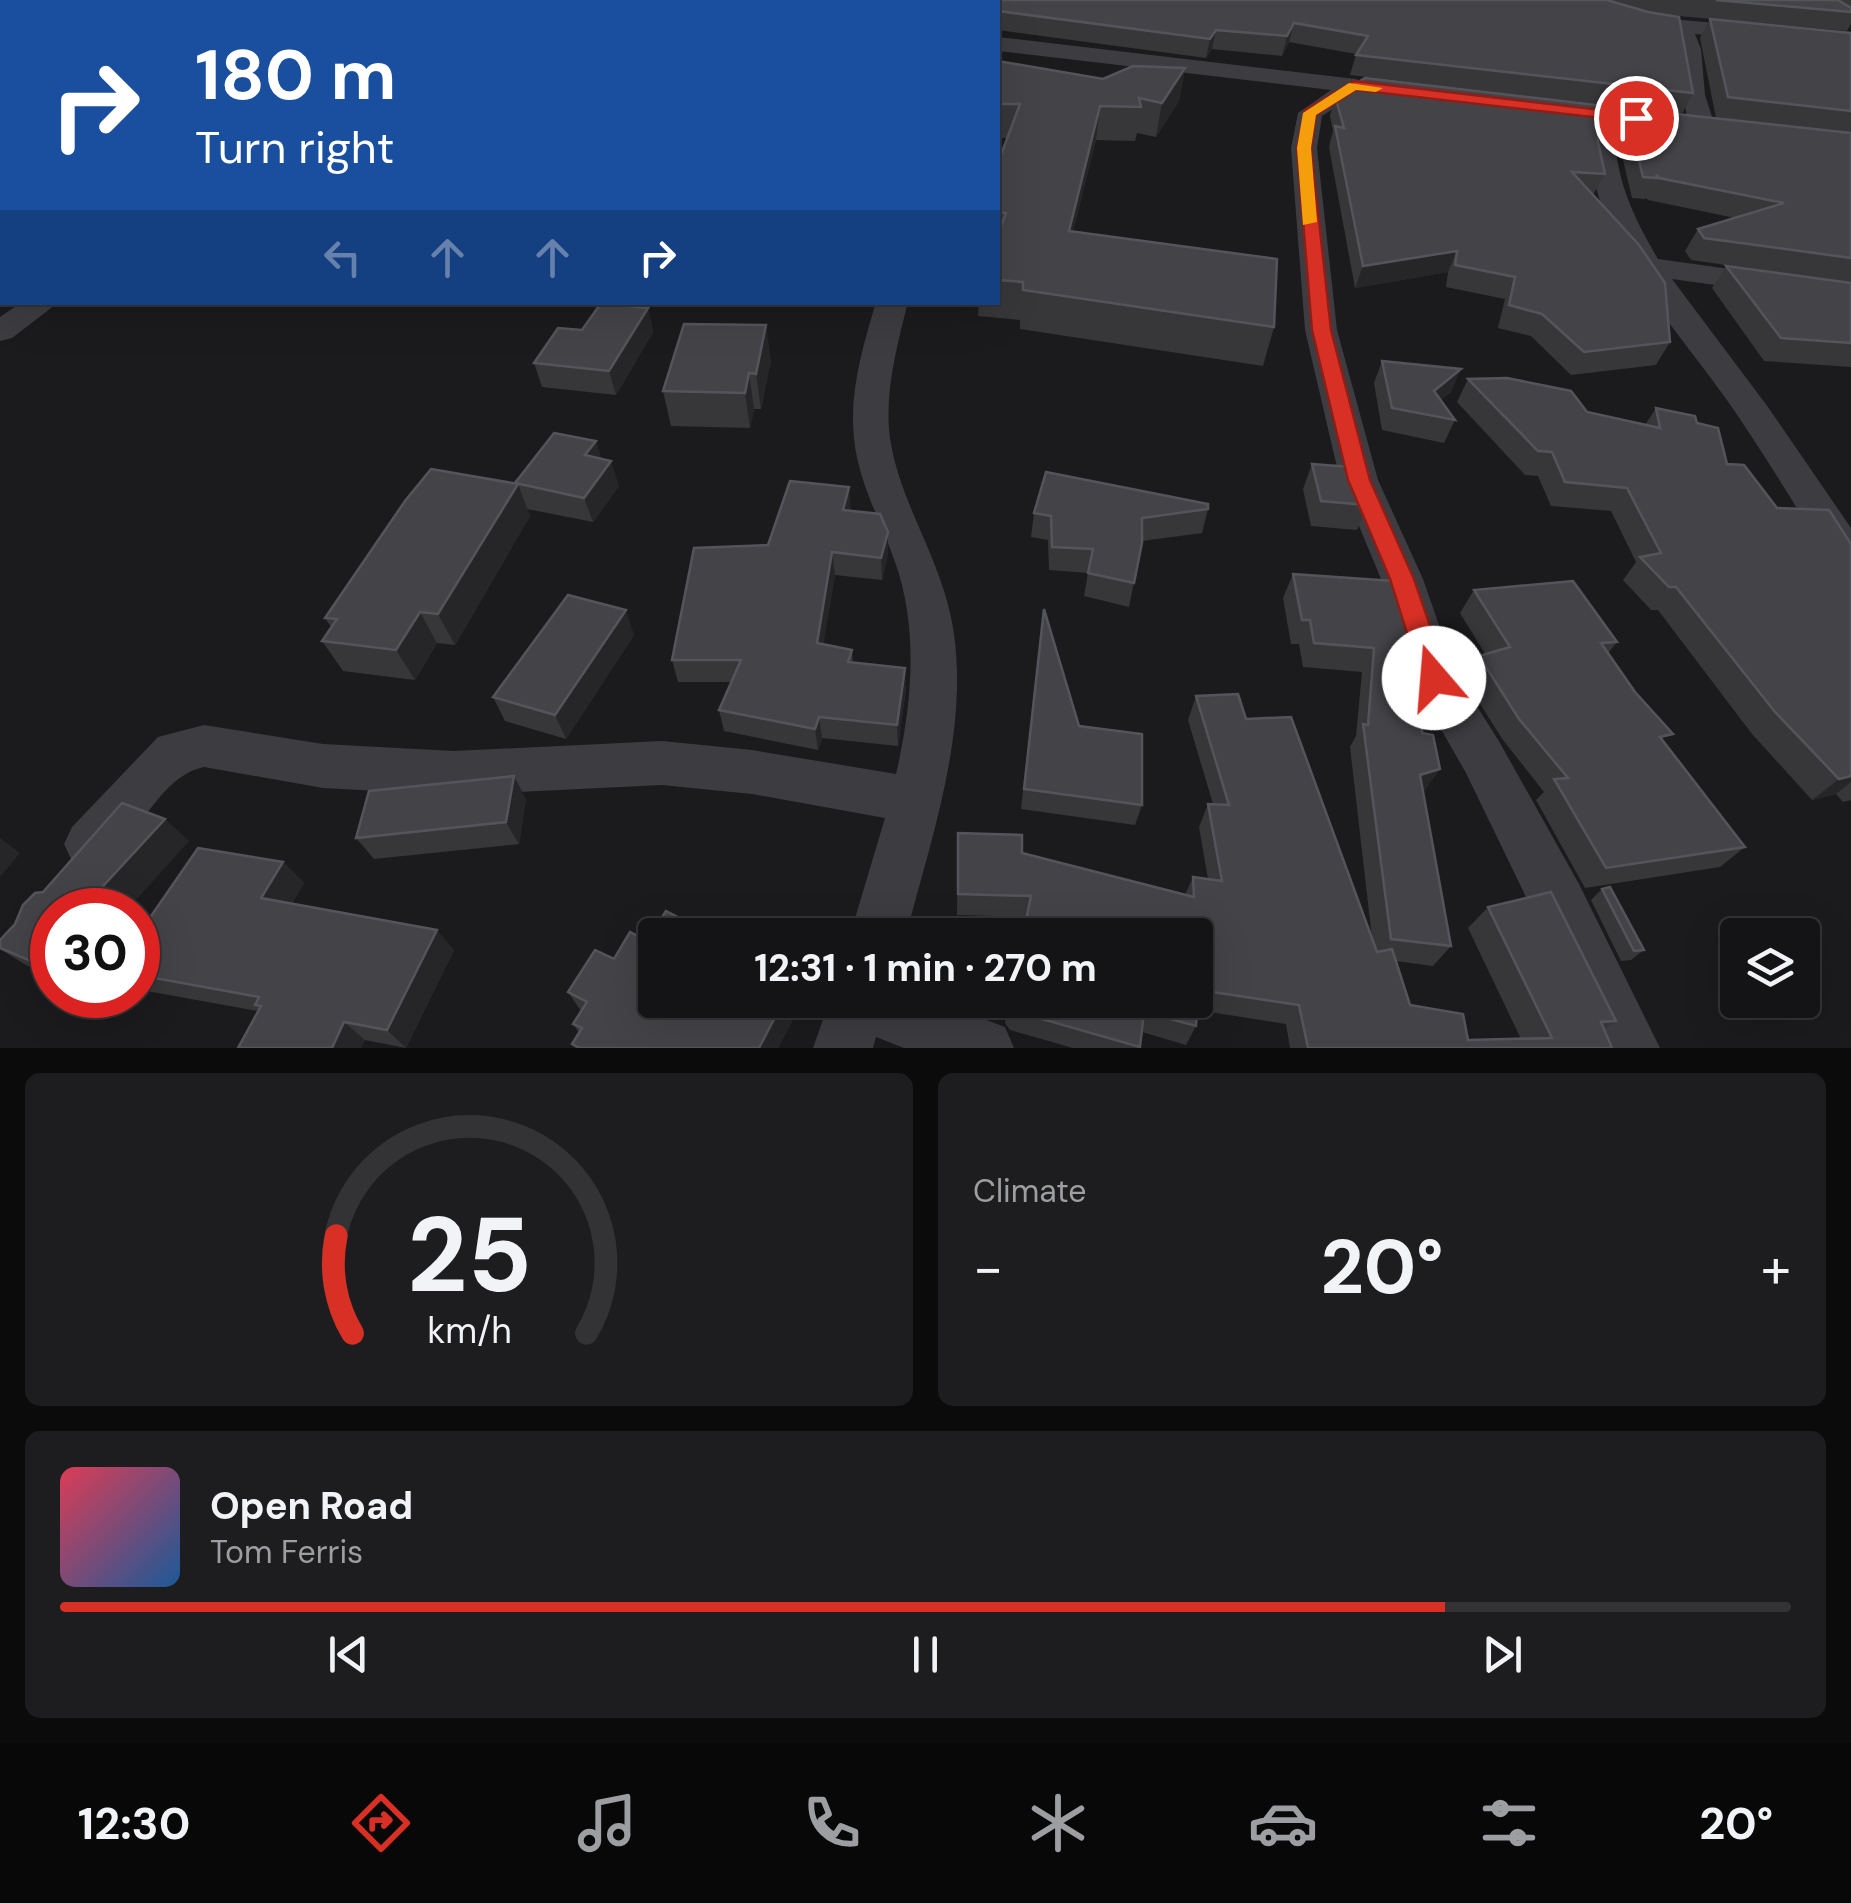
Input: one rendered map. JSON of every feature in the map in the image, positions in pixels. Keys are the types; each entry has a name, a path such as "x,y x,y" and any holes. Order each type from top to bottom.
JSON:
{"street":[{"path":"1572,0 1617,17 1680,28 1850,29"},
{"path":"1512,104 1711,127 1690,82 1693,61 1689,40 1680,28"},
{"path":"1011,51 1135,69 1363,86 1310,113 1304,148 1321,330 1359,480 1402,579 1434,678 1483,758 1560,903 1630,1048"},
{"path":"1604,114 1600,137 1622,222 1648,267 1776,444 1851,561"},
{"path":"1648,267 1851,295"},
{"path":"883,918 915,800 933,700 927,596 872,441 872,385 891,305"},
{"path":"0,331 24,310"},
{"path":"55,885 152,773 175,752 204,746 323,766 454,772 662,763 752,772 915,800"},
{"path":"858,1018 984,1048"}],"building":[{"path":"1000,0 1607,0 1679,17 1693,93 1356,55 1368,36 1294,23 1287,36 1216,30 1210,39 1000,11"},
{"path":"1716,0 1838,0 1851,12"},
{"path":"1710,19 1851,33 1851,111 1728,97"},
{"path":"1000,61 1103,79 1133,66 1185,68 1162,103 1139,98 1141,107 1100,106 1069,231 1277,259 1274,327 1023,290 1023,282 1000,280 1000,229 1006,213 1000,212 1000,158 1020,104 1000,104"},
{"path":"1365,78 1597,105 1598,142 1605,174 1572,172 1639,245 1665,283 1670,342 1584,352 1542,314 1509,305 1515,277 1455,265 1457,251 1363,266 1335,126 1344,128 1335,96"},
{"path":"1630,109 1851,133 1851,258 1704,238 1698,229 1784,203 1656,175 1657,178 1643,177"},
{"path":"1726,266 1851,283 1851,343 1781,338"},
{"path":"600,305 648,308 609,371 534,363 558,328 582,330"},
{"path":"684,324 766,325 756,374 749,373 745,393 663,391"},
{"path":"1382,361 1461,369 1434,391 1455,420 1392,408"},
{"path":"1507,378 1571,391 1587,412 1660,428 1656,408 1695,416 1697,423 1718,428 1727,464 1744,465 1777,508 1829,510 1851,544 1851,776 1839,779 1775,712 1676,587 1669,587 1640,557 1661,553 1627,488 1565,482 1552,452 1538,451 1468,379"},
{"path":"554,433 596,441 585,455 611,461 584,498 515,483"},
{"path":"1312,464 1351,467 1367,505 1321,501"},
{"path":"431,469 518,484 438,614 420,612 396,650 322,641 337,619 325,618"},
{"path":"1046,472 1208,504 1208,509 1142,518 1142,543 1134,583 1088,573 1093,549 1052,547 1051,516 1034,513"},
{"path":"790,481 849,487 843,510 880,514 888,532 881,558 832,552 817,643 852,650 848,662 905,668 897,725 819,717 815,729 719,710 741,660 672,660 694,548 768,545"},
{"path":"1293,574 1393,581 1414,651 1424,659 1422,733 1433,735 1440,769 1420,775 1451,946 1391,939 1363,724 1368,725 1374,648 1314,643 1310,620 1302,620"},
{"path":"1573,581 1617,642 1601,643 1635,692 1673,734 1660,737 1745,847 1606,868 1554,779 1568,778 1519,719 1479,656 1510,647 1474,590"},
{"path":"568,595 626,610 555,715 493,697"},
{"path":"1044,609 1079,726 1142,734 1142,805 1024,789"},
{"path":"1238,694 1246,719 1291,717 1377,952 1392,949 1410,1005 1463,1014 1468,1040 1552,1038 1488,907 1551,892 1616,1021 1601,1022 1612,1048 1308,1048 1299,1005 1213,992 1213,918 1026,918 1031,896 958,894 958,833 1022,835 1022,853 1194,897 1193,877 1222,881 1208,804 1229,805 1196,696"},
{"path":"514,776 506,822 356,838 369,791"},
{"path":"122,803 165,819 101,888 47,888"},
{"path":"198,848 283,862 261,898 437,930 387,1030 344,1022 332,1048 238,1048 261,1006 255,1005 259,997 160,979 160,903"},
{"path":"1610,887 1644,950 1634,951 1602,889"},
{"path":"30,898 30,961 0,948 0,940 15,924"},
{"path":"666,911 680,918 662,918"},
{"path":"630,932 638,936 638,1018 775,1018 759,1048 580,1048 572,1044 582,1028 573,1024 587,1002 568,992 595,950 614,959"},
{"path":"1038,1018 1143,1018 1140,1047"},
{"path":"1166,1018 1197,1018 1196,1026"}],"slow traffic":[{"path":"1309,222 1304,148 1310,113 1354,86 1376,88"}],"route":[{"path":"1434,678 1402,579 1359,480 1321,330 1304,148 1306,123 1317,106 1354,86 1636,118"}]}
